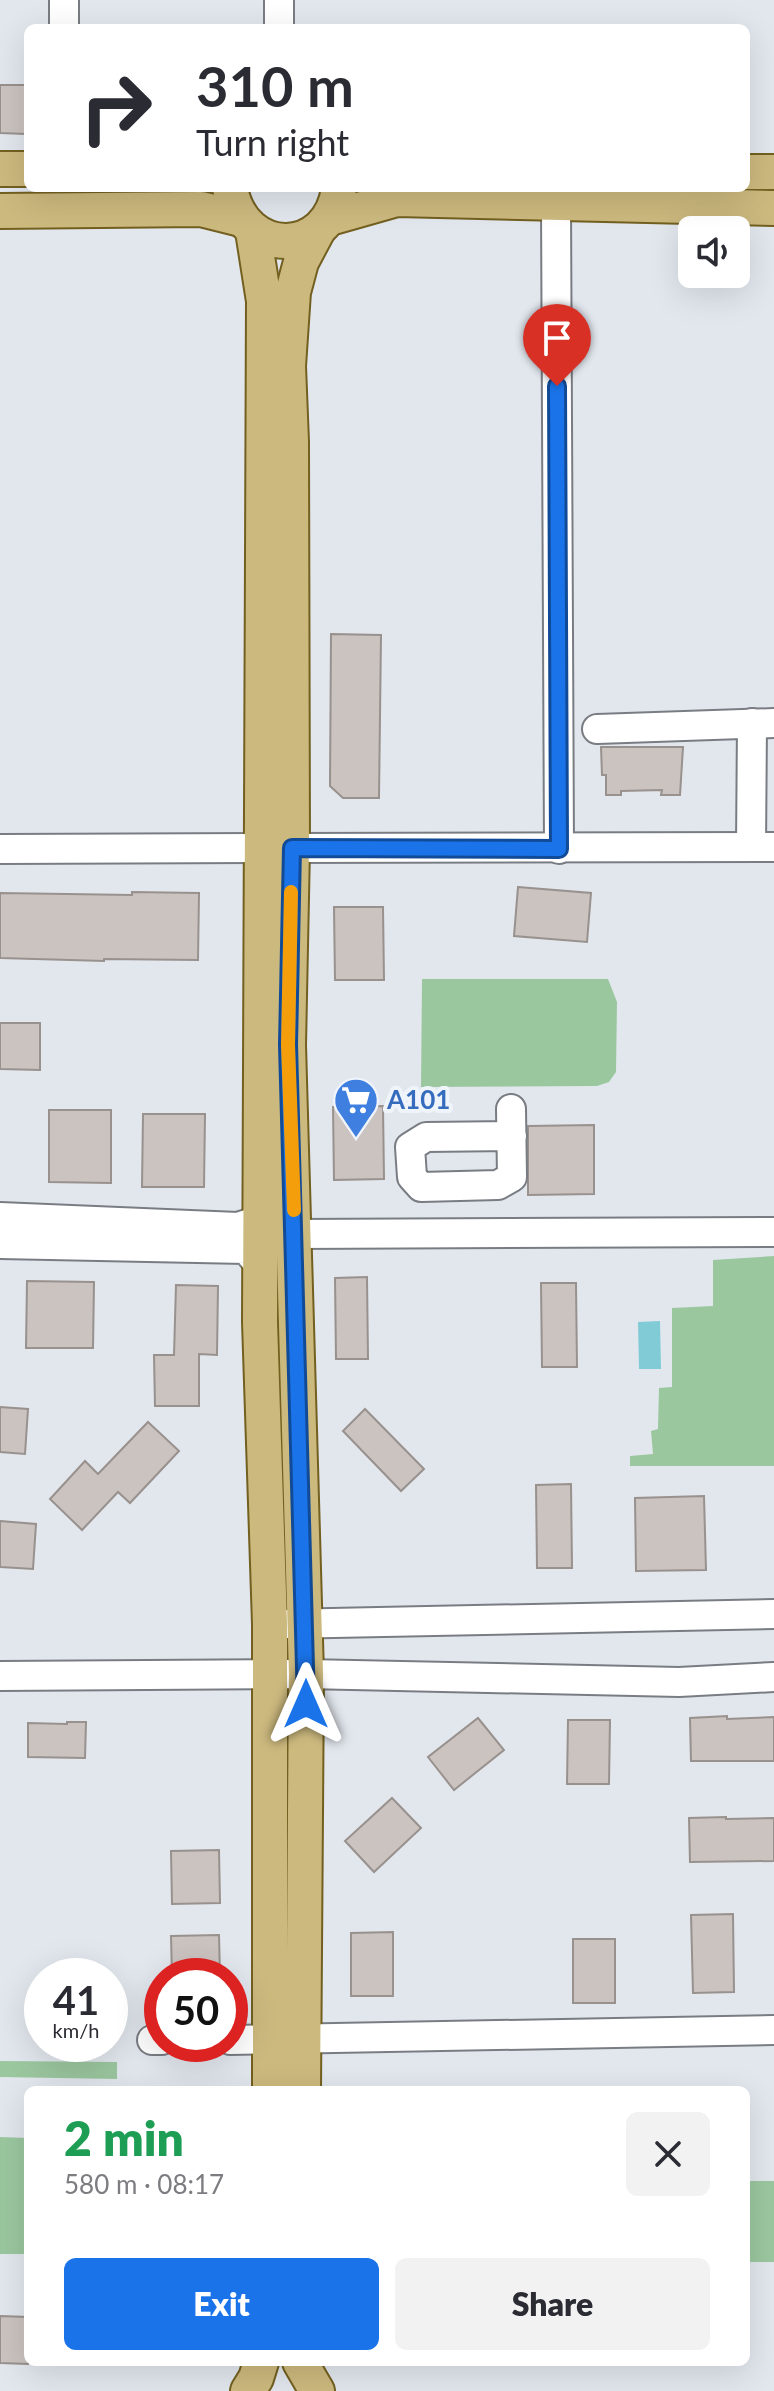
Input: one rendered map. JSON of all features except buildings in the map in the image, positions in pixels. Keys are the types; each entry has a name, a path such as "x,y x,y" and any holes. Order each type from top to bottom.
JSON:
{"main road":[{"path":"0,169 24,169"},
{"path":"750,172 774,172"},
{"path":"0,211 201,209 241,213 269,239 285,241 302,238 329,212 397,199 774,208"},
{"path":"270,2086 270,1624 260,1210 277,848 291,442 288,366 293,292 301,262 329,212"},
{"path":"241,213 264,301 277,848 288,1045 305,1624 303,2086"},
{"path":"248,2391 262,2366"},
{"path":"264,2366 266,2391"},
{"path":"297,2391 298,2366"},
{"path":"301,2366 317,2391"}],"street":[{"path":"64,0 64,24"},
{"path":"279,0 279,24"},
{"path":"556,204 559,849"},
{"path":"0,849 762,847 763,723 597,729"},
{"path":"0,1217 238,1227 253,1222 260,1210"},
{"path":"294,1234 774,1232"},
{"path":"0,1244 246,1249 260,1266"},
{"path":"270,1624 774,1614"},
{"path":"0,1676 306,1674 679,1682 774,1677"},
{"path":"248,2040 774,2030"}],"green space":[{"path":"422,979 608,979 617,1002 616,1072 609,1082 597,1086 421,1087"},
{"path":"774,1256 774,1466 630,1466 630,1456 653,1454 651,1431 658,1429 659,1388 672,1387 672,1308 713,1306 713,1260"},
{"path":"0,2061 117,2062 117,2079 0,2077"},
{"path":"0,2137 24,2138 24,2254 0,2254"},
{"path":"750,2181 774,2181 774,2262 750,2262"}],"water":[{"path":"660,1321 661,1369 639,1369 638,1322"}],"slow traffic":[{"path":"291,892 288,1045 294,1210"}],"place":[{"name":"A101","path":"356,1139"}],"route":[{"path":"306,1704 288,1045 292,848 559,849 557,386"}]}
